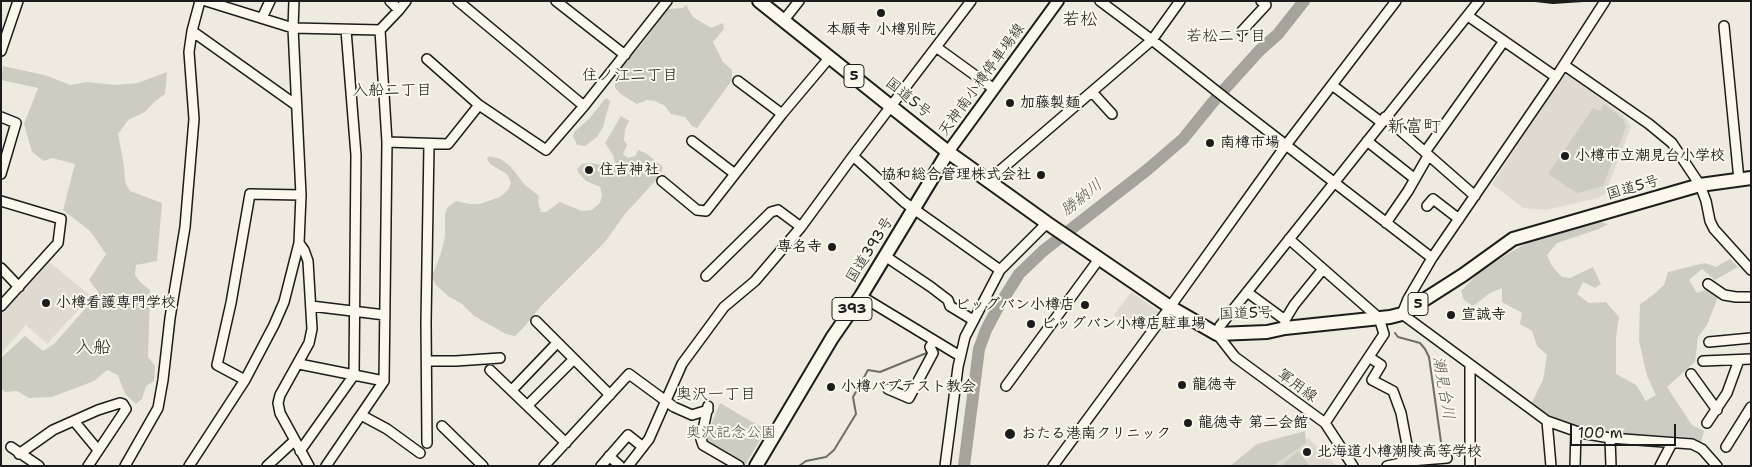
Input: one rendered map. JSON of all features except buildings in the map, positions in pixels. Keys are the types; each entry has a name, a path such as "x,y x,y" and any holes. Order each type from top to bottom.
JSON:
{"highway":[{"name":"国道5号","path":"759,1 948,152 1170,308 1217,334 1267,332 1285,324 1379,318 1402,314 1463,275 1514,239 1700,185 1745,179"},
{"name":"国道393号","path":"756,466 832,338 861,296 948,152"}],"main road":[{"name":"天神南小樽停車場線","path":"948,152 1058,1"}],"street":[{"path":"1,51 18,1"},
{"path":"125,466 154,418 158,408 163,380 170,318 185,227 190,177 194,119 190,52 192,31 200,1"},
{"path":"206,1 293,28 346,30 380,30 400,10 406,1"},
{"path":"262,18 270,1"},
{"path":"189,466 245,380 274,325 284,302 299,242 301,195 293,28 294,1"},
{"path":"390,1 400,10"},
{"path":"458,1 584,106"},
{"path":"556,1 625,55"},
{"path":"784,20 799,1"},
{"path":"628,466 649,439 682,364 724,307 755,281 801,227 971,1"},
{"path":"1100,1 1432,258"},
{"path":"989,180 1152,40 1180,1"},
{"path":"1242,31 1266,5 1261,1"},
{"path":"1053,466 1170,308 1286,146 1396,1"},
{"path":"1217,334 1220,326 1478,1"},
{"path":"1605,1 1556,77 1432,258 1408,299 1402,314 1548,421 1576,431 1610,438 1692,444 1702,449 1717,466"},
{"path":"426,59 479,105 546,150 625,55 663,3"},
{"path":"1468,16 1556,77"},
{"path":"1724,26 1745,179"},
{"path":"300,451 354,375 356,155 346,30"},
{"path":"326,466 384,381 387,142 380,30"},
{"path":"192,31 296,106"},
{"path":"1386,223 1415,178 1427,154 1504,41"},
{"path":"936,47 994,90"},
{"path":"662,181 697,210 706,211 782,114 830,57"},
{"path":"1564,65 1649,124 1672,143 1700,185 1714,229 1751,270"},
{"path":"738,81 782,114"},
{"path":"1332,85 1383,119 1475,196"},
{"path":"1092,92 1112,114"},
{"path":"387,142 429,145 448,144 479,105"},
{"path":"1,118 16,123 1,174"},
{"path":"692,141 735,174"},
{"path":"1367,141 1415,178"},
{"path":"427,444 426,322 429,145"},
{"path":"853,156 914,209 1000,270"},
{"path":"245,380 217,365 250,194 301,195"},
{"path":"1427,206 1433,199 1459,219"},
{"path":"1,201 61,219 58,243 1,306"},
{"path":"706,276 772,212 778,210 801,227"},
{"path":"945,466 960,356 965,337 1000,270 1047,223"},
{"path":"1290,239 1322,271 1379,318 1384,334 1324,423"},
{"path":"299,242 308,261 311,336 299,364 280,395 278,403 280,413 309,466"},
{"path":"885,256 948,300 950,306 973,320"},
{"path":"1006,386 1099,258"},
{"path":"1,268 19,287"},
{"path":"1248,292 1285,324 1294,305 1322,271"},
{"path":"1708,284 1724,295 1751,297"},
{"path":"861,296 960,356"},
{"path":"311,306 385,315"},
{"path":"536,321 610,395"},
{"name":"軍用線","path":"1217,334 1235,357 1324,423 1353,466"},
{"path":"1709,342 1751,338"},
{"path":"888,389 910,398 933,353 930,347 934,341"},
{"path":"512,390 557,343"},
{"path":"427,361 500,358"},
{"path":"1369,358 1381,365 1372,380 1393,391 1401,413 1410,463"},
{"path":"528,405 574,359"},
{"path":"1704,361 1751,359"},
{"path":"1707,423 1717,410 1730,386 1738,360"},
{"path":"299,364 384,381"},
{"path":"1470,365 1470,466"},
{"path":"490,370 566,442"},
{"path":"544,466 629,374 674,407 692,415 708,408 701,439 703,445 739,466"},
{"path":"1691,374 1717,410"},
{"path":"19,454 53,430 98,410 120,403 126,406 126,409 88,466"},
{"path":"1726,447 1751,407"},
{"path":"361,415 386,429 420,453"},
{"path":"74,421 98,450"},
{"path":"1548,421 1551,466"},
{"path":"442,426 483,466"},
{"path":"1575,466 1576,431"},
{"path":"601,466 628,435 643,447"},
{"path":"1610,438 1610,466"},
{"path":"267,466 294,441"},
{"path":"1660,466 1672,443"},
{"path":"10,447 39,466"},
{"path":"609,456 620,466"},
{"path":"1387,466 1444,458"}],"shaded area":[{"name":"小樽市立潮見台小学校","path":"1566,72 1625,117 1631,127 1605,194 1598,198 1546,210 1523,208 1492,184"},
{"name":"小樽看護専門学校","path":"48,261 91,296 47,344 26,325 1,354 1,310"},
{"path":"1131,292 1159,311 1148,326 1139,320 1133,329 1114,315"},
{"name":"北海道小樽潮陵高等学校","path":"1308,438 1337,466 1274,466"}],"green space":[{"path":"686,5 693,17 711,28 723,23 724,29 713,42 723,62 732,70 732,80 697,128 692,126 685,117 671,114 665,106 655,101 647,100 637,104 622,95 615,88 615,76 668,9 683,8"},
{"path":"3,66 48,76 70,85 87,82 115,85 138,83 167,72 165,94 145,112 128,120 118,134 125,182 130,191 162,203 157,261 136,265 135,275 150,290 148,357 155,366 154,381 146,386 142,399 136,404 125,394 118,375 107,370 94,381 52,397 29,398 17,391 5,392 1,388 1,358 25,336 43,351 54,344 99,293 89,280 106,254 90,231 63,210 75,164 52,158 44,161 32,152 24,124 38,88 1,80"},
{"path":"607,98 610,101 603,127 597,137 585,146 577,145 573,136 575,131 589,119"},
{"path":"1604,104 1623,119 1626,127 1603,186 1577,193 1548,174 1593,108 1600,111"},
{"path":"621,116 629,121 625,130 624,140 627,145 623,154 628,158 635,156 639,150 647,154 663,167 660,176 625,214 605,242 540,307 515,336 506,334 474,316 462,304 448,296 436,285 431,276 441,253 445,237 445,214 447,208 456,201 480,204 500,197 508,190 511,183 507,174 490,164 487,159 489,156 501,159 511,167 525,185 539,196 538,201 541,212 546,212 560,202 582,211 592,210 600,203 602,195 600,187 586,181 577,169 582,164 590,163 602,165 610,170 616,166 613,155 605,143"},
{"path":"1600,222 1608,224 1599,229 1557,243 1547,255 1552,266 1562,277 1570,278 1593,267 1601,284 1595,288 1583,282 1577,294 1589,303 1606,302 1619,317 1616,337 1616,374 1636,385 1646,401 1656,395 1647,376 1639,341 1640,304 1664,285 1668,272 1705,263 1716,267 1730,259 1738,267 1715,280 1702,269 1689,280 1697,293 1708,289 1718,297 1707,325 1698,337 1695,362 1667,387 1692,425 1704,431 1701,442 1688,437 1591,432 1546,414 1531,404 1543,380 1547,355 1537,346 1532,331 1520,324 1522,313 1502,302 1502,288 1490,293 1473,306 1464,300 1461,291 1481,271 1532,240"},
{"name":"奥沢記念公園","path":"720,403 766,430 745,465 707,443 706,437"},
{"path":"1305,431 1306,443 1273,466 1230,466 1257,444"},
{"path":"1298,451 1310,466 1281,466"}],"waterway":[{"name":"勝納川","path":"964,466 979,349 997,309 1019,274 1043,251 1147,170 1183,139 1259,51 1278,34 1304,1"},
{"name":"潮見台川","path":"1395,333 1398,337 1420,343 1429,357 1443,456"},
{"path":"799,466 806,461 826,457 834,450 856,414 853,397 868,370 880,372 929,352"}],"railway":[{"path":"1535,1 1553,3 1583,1"}],"place":[{"name":"本願寺 小樽別院","path":"881,13"},
{"name":"加藤製麺","path":"1010,103"},
{"name":"南樽市場","path":"1210,143"},
{"name":"小樽市立潮見台小学校","path":"1565,156"},
{"name":"住吉神社","path":"589,170"},
{"name":"協和総合管理株式会社","path":"1041,175"},
{"name":"専名寺","path":"832,247"},
{"name":"小樽看護専門学校","path":"46,303"},
{"name":"ビッグバン小樽店","path":"1085,305"},
{"name":"宣誠寺","path":"1451,315"},
{"name":"ビッグバン小樽店駐車場","path":"1031,324"},
{"name":"龍徳寺","path":"1182,385"},
{"name":"小樽バプテスト教会","path":"831,387"},
{"name":"龍徳寺 第二会館","path":"1188,423"},
{"name":"おたる港南クリニック","path":"1010,434"},
{"name":"北海道小樽潮陵高等学校","path":"1307,452"}],"district":[{"name":"若松","path":"1080,20"},
{"name":"若松二丁目","path":"1226,37"},
{"name":"住ノ江二丁目","path":"630,76"},
{"name":"入船二丁目","path":"392,91"},
{"name":"新富町","path":"1414,127"},
{"name":"入船","path":"93,348"},
{"name":"奥沢一丁目","path":"716,395"}]}
